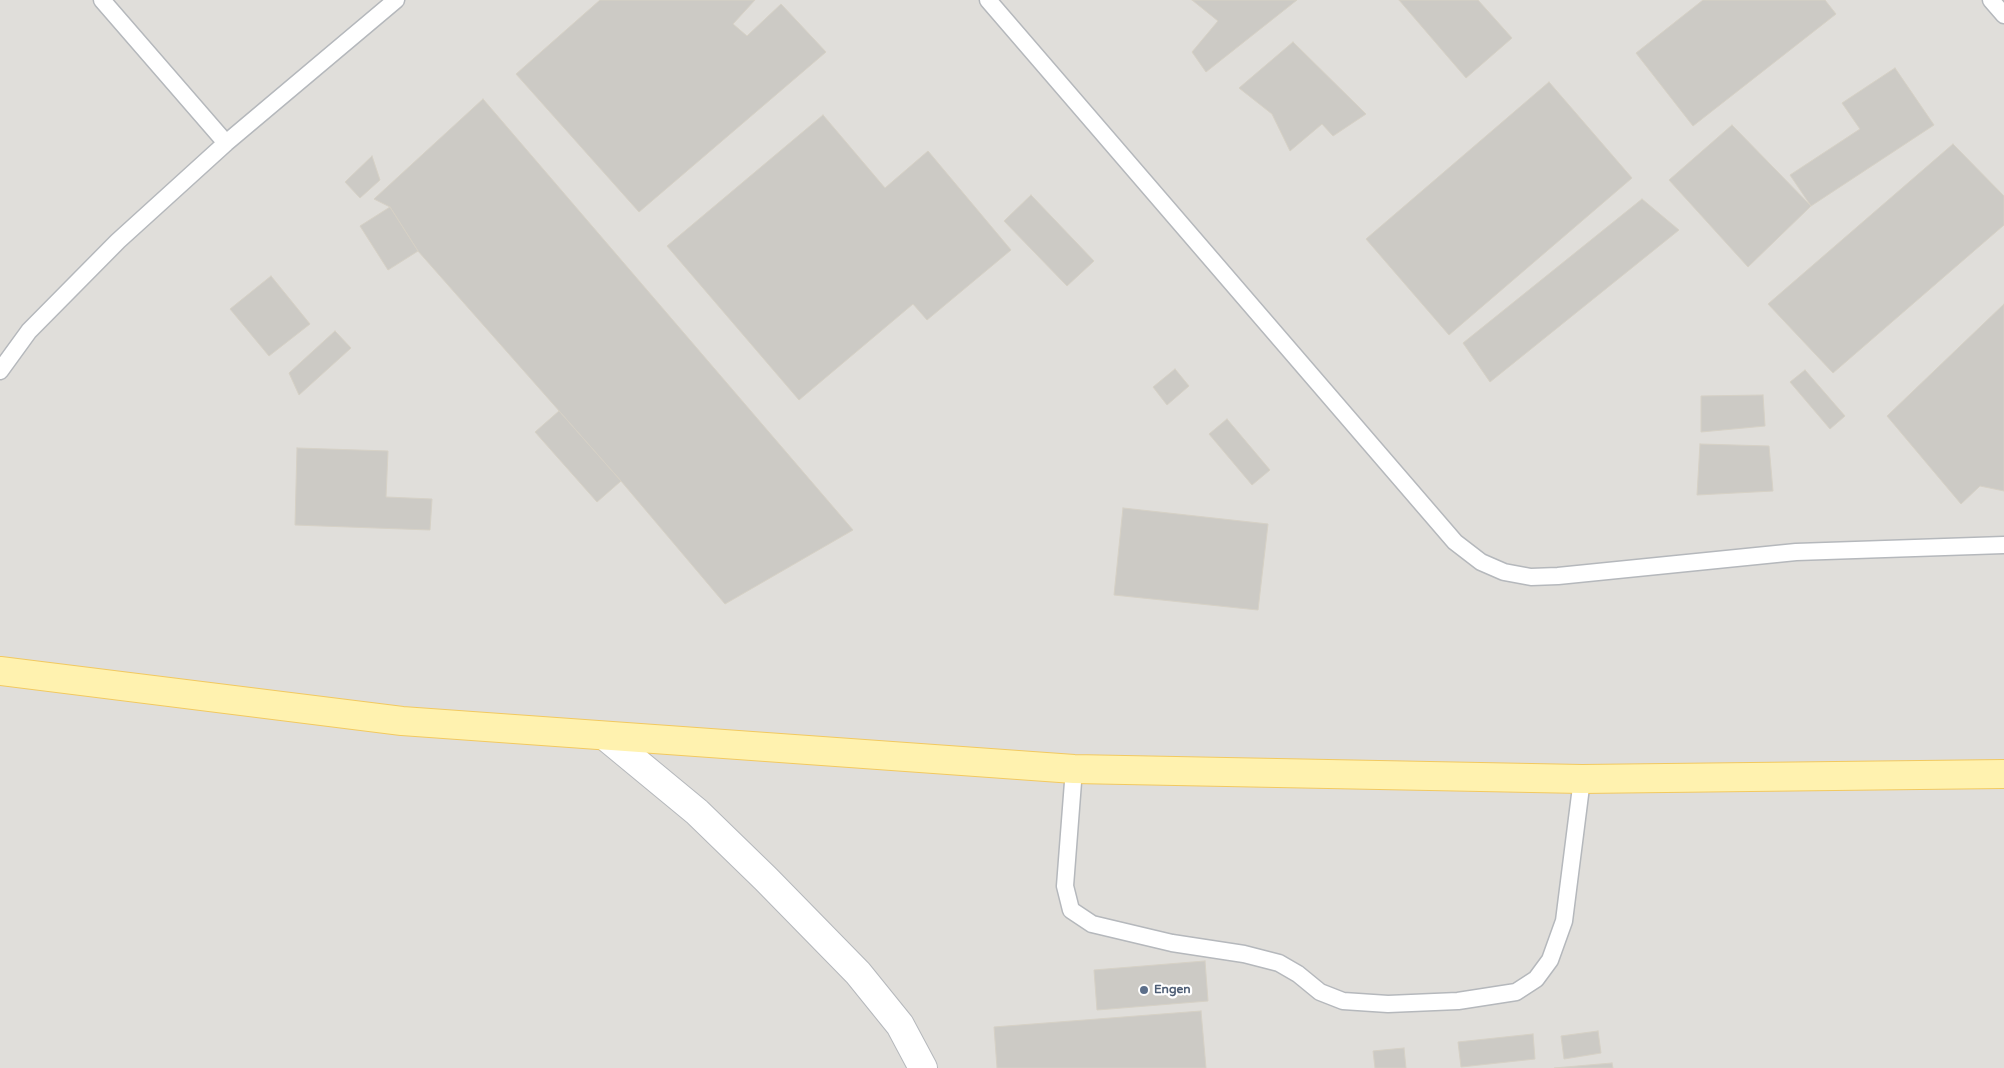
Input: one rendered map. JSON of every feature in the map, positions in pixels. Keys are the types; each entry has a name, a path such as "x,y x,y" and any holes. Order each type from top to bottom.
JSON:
{"main road":[{"path":"0,671 402,721 1074,769 1582,779 2004,774"}],"street":[{"path":"605,736 697,812 858,973 900,1025 923,1068"}],"lane":[{"path":"102,0 226,143"},
{"path":"0,370 29,331 118,240 226,143 396,0"},
{"path":"988,0 1455,542 1481,562 1504,572 1531,577 1558,576 1796,552 2004,545"},
{"path":"1991,0 2004,15"},
{"path":"1074,769 1065,886 1071,910 1092,924 1172,943 1244,954 1279,963 1298,974 1320,992 1343,1001 1388,1004 1458,1002 1516,992 1536,979 1550,960 1564,921 1582,779"}],"shaded area":[{"path":"0,0 2004,0 2004,1068 0,1068"}],"building":[{"path":"600,0 755,0 733,24 747,36 781,4 826,52 639,212 516,74"},
{"path":"1192,0 1297,0 1206,72 1192,52 1218,21"},
{"path":"1399,0 1478,0 1512,38 1466,78"},
{"path":"1703,0 1825,0 1836,14 1693,126 1636,53"},
{"path":"1293,42 1366,114 1333,136 1322,124 1290,151 1272,114 1239,88"},
{"path":"1895,68 1934,125 1811,206 1790,175 1860,129 1842,103"},
{"path":"1549,82 1632,178 1449,335 1366,239"},
{"path":"483,99 853,530 725,604 621,481 418,251 390,207 374,199"},
{"path":"823,115 885,188 928,151 1011,250 927,320 913,304 799,400 667,246"},
{"path":"1732,125 1811,206 1748,267 1669,180"},
{"path":"1953,144 2004,196 2004,225 1833,373 1768,304"},
{"path":"372,156 380,180 360,198 345,182"},
{"path":"1031,195 1094,261 1067,286 1004,221"},
{"path":"1642,199 1679,230 1490,382 1463,343"},
{"path":"390,207 418,251 388,270 360,226"},
{"path":"271,276 310,324 269,356 230,309"},
{"path":"2004,304 2004,491 1980,486 1961,504 1887,416"},
{"path":"335,331 351,348 299,395 289,373"},
{"path":"1175,369 1189,386 1167,405 1153,387"},
{"path":"1805,370 1845,416 1830,429 1790,382"},
{"path":"1763,395 1765,426 1701,432 1701,396"},
{"path":"559,411 621,481 597,502 535,432"},
{"path":"1227,419 1270,470 1252,485 1209,434"},
{"path":"1700,444 1769,446 1773,491 1697,495"},
{"path":"297,448 388,451 386,497 432,499 430,530 295,525"},
{"path":"1123,508 1268,524 1258,610 1114,595"},
{"path":"1205,961 1208,1001 1097,1010 1094,970"},
{"path":"1201,1011 1206,1068 997,1068 994,1027"},
{"path":"1598,1031 1601,1053 1564,1059 1561,1036"},
{"path":"1533,1034 1535,1059 1461,1067 1458,1042"},
{"path":"1404,1048 1406,1068 1375,1068 1373,1051"},
{"path":"1612,1063 1613,1068 1554,1068"}],"place":[{"name":"Engen","path":"1144,990"}]}
